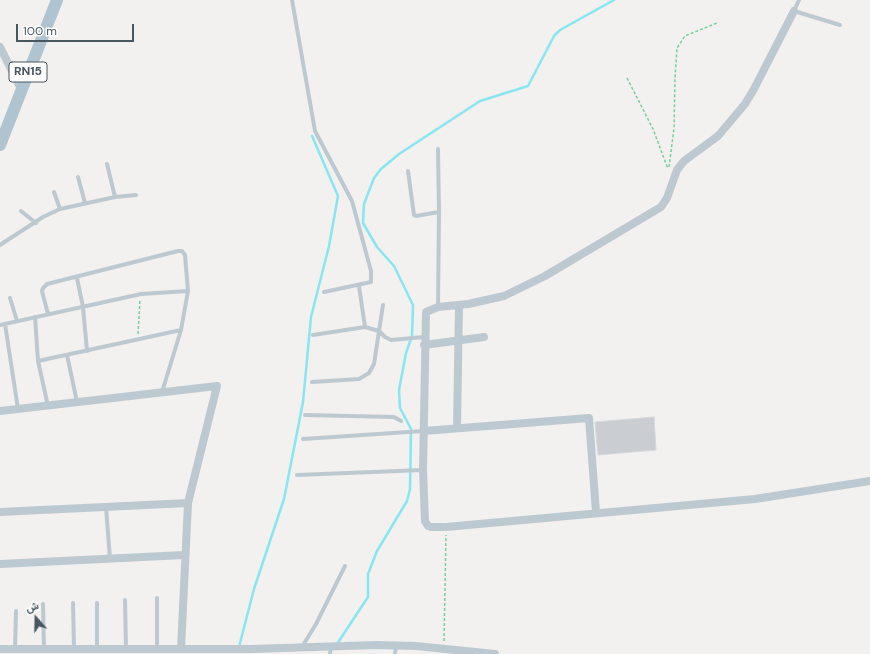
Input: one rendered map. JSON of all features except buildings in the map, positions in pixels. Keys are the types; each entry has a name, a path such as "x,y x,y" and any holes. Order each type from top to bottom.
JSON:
{"main road":[{"name":"RN15","path":"0,144 57,0"}],"street":[{"path":"794,10 745,104 718,136 684,161 677,170 667,198 661,207 545,276 504,296 459,305 438,307 426,312 424,341 423,470 426,524 431,527 446,527 596,512 755,499 870,481"},
{"path":"0,47 21,89"},
{"path":"457,428 459,305"},
{"path":"424,341 484,338"},
{"path":"0,411 217,386 188,504 184,555 181,649"},
{"path":"424,431 589,418 596,512"},
{"path":"0,512 188,504"},
{"path":"0,564 110,560 184,555"},
{"path":"0,649 44,650 302,647 330,650 444,649 495,654"}],"lane":[{"path":"292,0 315,131 352,202 371,270 371,282 359,286 324,292"},
{"path":"799,0 794,10 840,25"},
{"path":"438,149 440,212 438,307"},
{"path":"107,164 115,197"},
{"path":"408,172 414,215 416,216 440,212"},
{"path":"78,177 85,203"},
{"path":"54,192 60,209"},
{"path":"0,244 60,209 115,197 136,195"},
{"path":"21,211 36,223"},
{"path":"48,314 42,291 44,286 182,251 185,255 188,291 181,330 162,392"},
{"path":"77,278 83,307 88,351"},
{"path":"359,286 365,327"},
{"path":"0,325 141,294 188,291"},
{"path":"10,298 17,321"},
{"path":"312,382 359,380 365,377 374,364 383,306"},
{"path":"35,317 38,361 48,406"},
{"path":"5,324 18,409"},
{"path":"313,335 365,327 379,331 391,340 424,341"},
{"path":"38,361 181,330"},
{"path":"67,355 77,402"},
{"path":"305,416 394,417 401,421"},
{"path":"303,439 424,431"},
{"path":"297,475 423,470"},
{"path":"106,507 110,560"},
{"path":"302,647 316,624 345,566"},
{"path":"156,648 157,598"},
{"path":"125,600 126,649"},
{"path":"73,603 74,649"},
{"path":"97,603 97,649"},
{"path":"43,604 44,650"},
{"path":"15,650 16,611"}],"path":[{"path":"627,78 650,122 668,171 674,128 677,48 685,36 717,23"},
{"path":"137,340 141,294"},
{"path":"444,649 446,527"}],"waterway":[{"path":"337,644 368,597 368,574 377,551 407,501 410,489 411,429 400,408 399,390 406,353 412,336 413,305 394,266 377,247 363,223 364,204 374,178 381,169 399,154 480,101 528,86 554,36 560,30 614,0"},
{"path":"239,647 254,589 284,499 303,402 311,317 329,246 338,196 312,136"}]}
